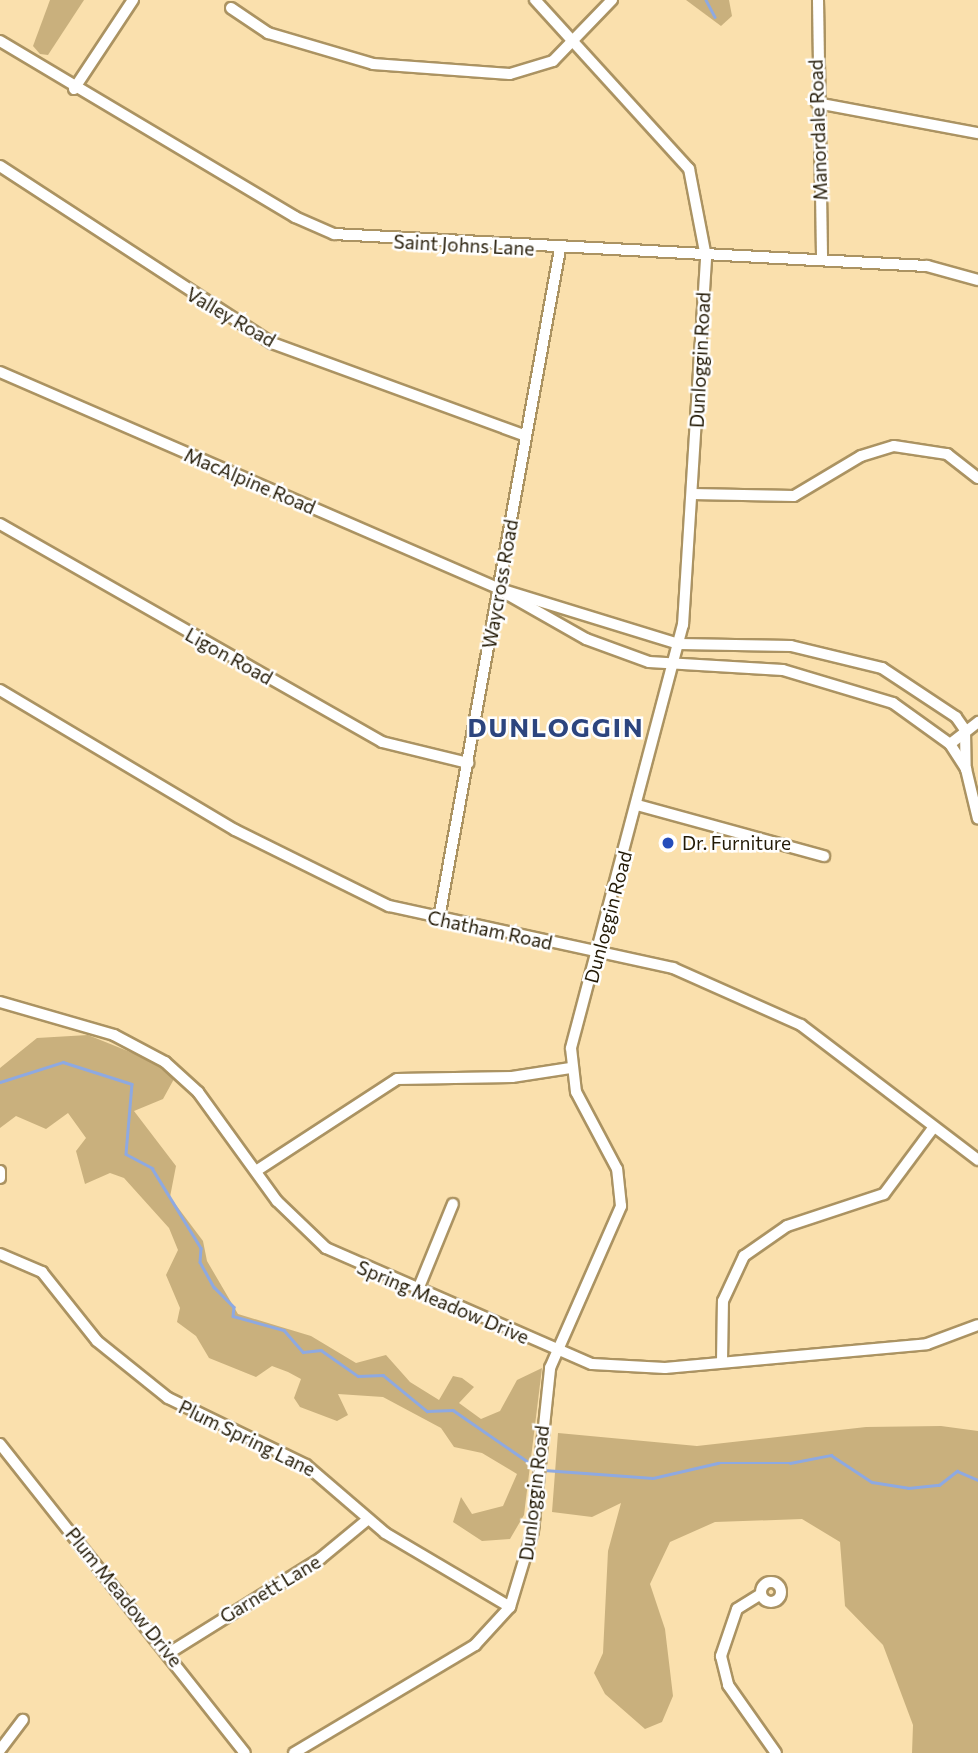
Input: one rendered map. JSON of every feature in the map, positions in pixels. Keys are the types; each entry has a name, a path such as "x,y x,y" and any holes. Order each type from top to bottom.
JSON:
{"street":[{"path":"74,89 133,0"},
{"name":"Dunloggin Road","path":"294,1753 475,1645 510,1607 528,1559 539,1475 546,1388 557,1350 621,1206 617,1169 570,1068 679,644 692,494 706,257 689,169 535,0"},
{"path":"231,8 280,37 393,67 528,73 574,42 612,0"},
{"name":"Manordale Road","path":"818,0 817,103 822,260"},
{"name":"Saint Johns Lane","path":"0,41 74,89 334,234 560,249 943,268 978,280"},
{"path":"817,103 978,134"},
{"name":"Valley Road","path":"0,166 272,343 526,436"},
{"name":"Waycross Road","path":"439,918 560,249"},
{"name":"MacAlpine Road","path":"0,372 500,589 679,644 785,646 859,660 924,691 965,730 966,769 978,819"},
{"path":"692,494 794,496 861,456 894,446 947,454 978,478"},
{"name":"Ligon Road","path":"0,524 385,744 468,763"},
{"name":"MacAlpine Road","path":"500,589 586,639 673,668 783,670 850,687 908,711 950,744 966,769"},
{"name":"Chatham Road","path":"0,690 260,844 389,906 673,968 801,1026 978,1160"},
{"path":"950,744 978,722"},
{"path":"638,805 824,856"},
{"name":"Spring Meadow Drive","path":"0,1002 114,1035 157,1056 198,1092 256,1171 326,1248 417,1292 557,1350 610,1368 722,1362 927,1344 978,1325"},
{"path":"256,1171 397,1079 512,1077 570,1068"},
{"path":"722,1362 723,1301 744,1256 788,1226 884,1194 933,1128"},
{"path":"0,1171 0,1178"},
{"path":"417,1292 453,1204"},
{"name":"Plum Spring Lane","path":"0,1254 42,1272 97,1341 168,1398 306,1465 367,1520 510,1607"},
{"name":"Plum Meadow Drive","path":"0,1444 169,1653 245,1753"},
{"name":"Garnett Lane","path":"169,1653 321,1558 367,1520"},
{"path":"761,1594 737,1609 721,1656 729,1685 776,1753"},
{"path":"0,1750 23,1720"}],"shaded area":[{"path":"50,0 84,0 48,55 40,54 33,46"},
{"path":"686,0 729,0 732,16 721,26"},
{"path":"88,1035 150,1060 174,1079 163,1099 134,1111 176,1166 170,1197 203,1241 207,1261 238,1314 311,1336 356,1363 386,1355 410,1382 439,1400 453,1376 462,1378 474,1387 459,1403 481,1419 500,1411 517,1380 542,1368 524,1515 510,1539 482,1541 453,1522 461,1497 472,1514 503,1506 517,1474 482,1453 454,1447 441,1428 383,1397 338,1394 348,1415 337,1421 300,1407 294,1398 301,1379 288,1372 272,1366 256,1377 209,1358 196,1336 177,1322 180,1308 166,1275 178,1250 169,1228 124,1178 110,1173 85,1184 76,1151 86,1138 68,1113 46,1129 16,1116 0,1128 0,1068 37,1038"},
{"path":"941,1426 978,1431 978,1753 912,1753 913,1725 883,1645 845,1606 840,1542 802,1519 715,1522 670,1542 650,1584 665,1629 673,1696 662,1722 645,1729 605,1694 594,1673 603,1653 608,1551 621,1503 592,1517 552,1512 558,1433 697,1446 866,1427"}],"waterway":[{"path":"706,0 715,17"},
{"path":"0,1082 63,1062 132,1084 126,1154 152,1168 201,1248 200,1262 214,1287 234,1307 233,1316 284,1330 303,1352 321,1350 358,1376 383,1375 427,1411 453,1410 537,1468"},
{"path":"544,1470 653,1478 718,1463 790,1463 831,1455 872,1482 908,1488 939,1485 957,1471 978,1480"}],"place":[{"name":"Dr. Furniture","path":"668,843"}],"district":[{"name":"DUNLOGGIN","path":"556,727"}]}
